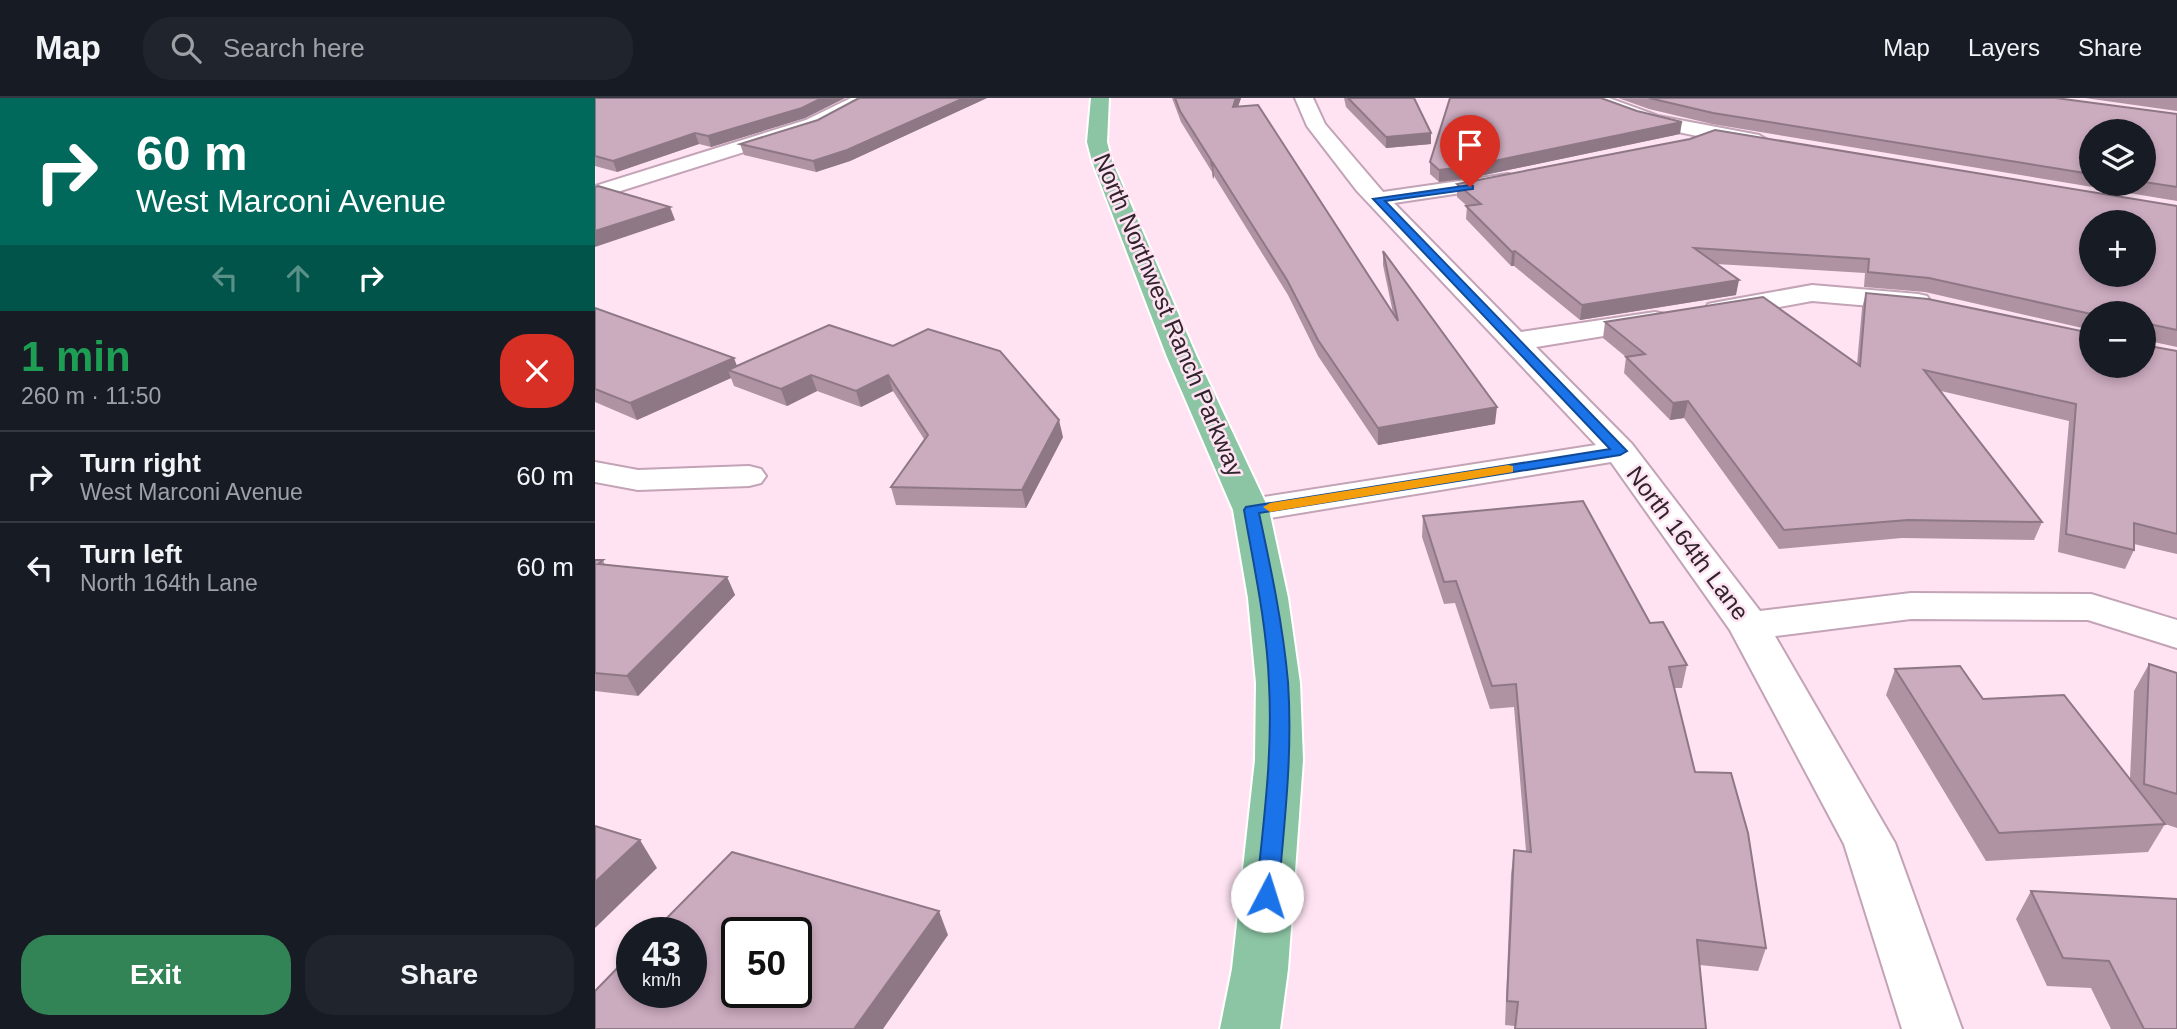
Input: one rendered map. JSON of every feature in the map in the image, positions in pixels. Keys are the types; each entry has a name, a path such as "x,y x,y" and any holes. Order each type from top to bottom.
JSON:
{"main road":[{"name":"North Northwest Ranch Parkway","path":"1100,98 1097,142 1102,161 1182,357 1251,510 1268,598 1279,683 1279,760 1260,970 1250,1029"}],"street":[{"path":"595,193 605,184 813,124 864,98"},
{"name":"North 164th Lane","path":"1304,98 1316,126 1378,199 1620,451 1749,625 1869,843 1932,1029"},
{"path":"1595,98 1642,116 1711,133 1780,144"},
{"path":"1675,145 1711,133"},
{"path":"1378,199 1470,187 1533,175"},
{"path":"1517,341 1812,293 1924,303 1949,308"},
{"path":"1251,510 1620,451"},
{"path":"595,472 638,480 749,476"},
{"path":"1749,625 1911,606 2091,607 2177,634"}],"building":[{"path":"595,98 822,98 802,108 708,136 695,133 613,161 595,156"},
{"path":"859,98 964,98 847,150 813,161 740,144 818,120"},
{"path":"1175,98 1236,98 1233,107 1258,105 1398,321 1383,251 1497,407 1378,428 1318,340 1287,280 1213,163 1212,166"},
{"path":"1348,98 1414,98 1431,133 1386,137"},
{"path":"1450,98 1601,98 1637,111 1682,122 1439,170 1430,162"},
{"path":"1649,98 2056,98 2177,114 2177,187 2156,184 2156,119 2079,119 2079,172 1713,113"},
{"path":"1715,130 2079,190 2079,196 2116,196 2177,206 2177,330 2156,326 2156,301 2079,301 2079,311 1929,278 1868,272 1869,259 1694,248 1739,280 1582,305 1515,251 1512,252 1466,206 1481,204 1457,184 1690,139"},
{"path":"595,187 670,207 595,231"},
{"path":"1866,293 1928,299 2079,330 2079,378 2156,378 2156,347 2177,351 2177,534 2134,523 2134,550 2066,534 2076,404 1924,370 2042,522 1908,520 1784,530 1688,401 1673,403 1626,357 1645,354 1605,322 1763,297 1860,366"},
{"path":"595,308 734,358 630,403 595,389"},
{"path":"829,325 893,346 928,329 1000,351 1059,420 1022,490 891,487 928,435 888,375 856,391 811,375 781,389 728,370"},
{"path":"1583,501 1650,623 1663,622 1687,665 1669,667 1695,772 1731,773 1748,833 1766,948 1697,940 1706,1029 1515,1029 1518,1002 1507,1001 1514,850 1531,852 1516,684 1492,686 1456,581 1444,582 1423,516"},
{"path":"595,560 603,560 598,564 727,577 627,676 595,673"},
{"path":"2149,664 2177,673 2177,794 2144,784"},
{"path":"1960,666 1983,699 2064,695 2165,824 1999,833 1895,669"},
{"path":"595,826 640,840 595,882"},
{"path":"732,852 939,911 854,1029 595,1029 595,991 616,969 616,1008 707,1008 707,917 668,917"},
{"path":"2031,891 2177,899 2177,1029 2144,1029 2109,961 2063,958"}],"slow traffic":[{"path":"1270,507 1508,469"}],"route":[{"path":"1267,896 1279,760 1279,683 1268,598 1251,510 1620,451 1378,199 1470,187"}]}
